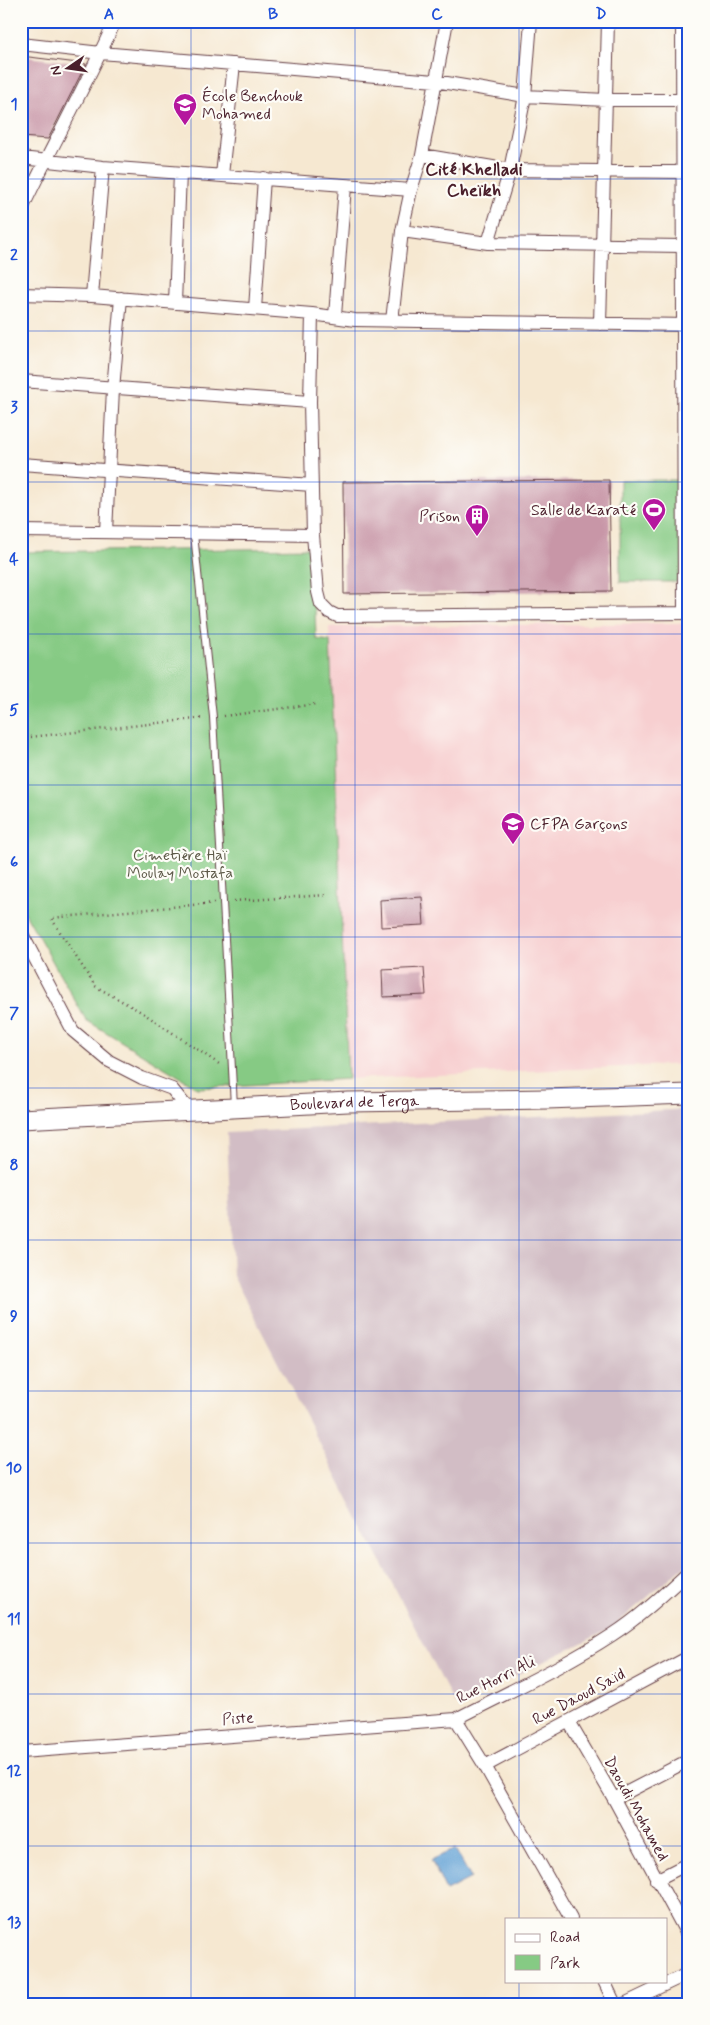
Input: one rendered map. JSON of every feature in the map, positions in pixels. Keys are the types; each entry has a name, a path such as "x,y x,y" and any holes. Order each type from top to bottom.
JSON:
{"main road":[{"name":"Boulevard de Terga","path":"21,1119 348,1102 547,1099 689,1094"}],"street":[{"path":"21,211 44,162 101,53 115,21"},
{"path":"392,321 402,231 410,190 422,155 447,21"},
{"path":"488,243 510,170 525,96 532,21"},
{"path":"600,324 608,21"},
{"path":"312,314 310,402 313,535 318,592 321,604 329,612 338,616 686,613 686,325 685,270 682,246 686,172 682,21"},
{"path":"21,44 101,53 436,81 525,96 606,100 683,100"},
{"path":"222,175 234,64"},
{"path":"422,155 510,170 686,172"},
{"path":"21,158 103,167 264,178 345,186 381,186 410,190"},
{"path":"92,296 103,167"},
{"path":"175,302 180,173"},
{"path":"255,309 264,178"},
{"path":"335,316 345,186"},
{"path":"402,231 488,243 682,246"},
{"path":"21,294 92,296 175,302 335,316 355,320 686,325"},
{"path":"106,532 113,389 121,298"},
{"path":"21,381 310,402"},
{"path":"21,464 312,484"},
{"path":"21,531 313,535"},
{"path":"21,932 73,1031 109,1061 142,1078 172,1090 189,1110"},
{"name":"Rue Horri Ali","path":"570,1918 456,1718 579,1655 613,1634 641,1614 689,1571"},
{"name":"Rue Daoud Saïd","path":"485,1766 689,1657"},
{"name":"Piste","path":"21,1752 456,1718"},
{"name":"Daoudi Mohamed","path":"569,1722 614,1799 656,1880 689,1938"},
{"path":"614,1799 689,1760"},
{"path":"656,1880 689,1863"},
{"path":"624,2004 689,1973"},
{"path":"605,1982 616,2004"}],"lane":[{"path":"194,534 213,717 234,1109"}],"path":[{"path":"21,738 316,704"},
{"path":"232,1072 143,1013 95,986 51,918 327,894"}],"shaded area":[{"name":"CFPA Garçons","path":"689,623 689,1064 348,1079 329,627"},
{"path":"689,1109 689,1562 610,1629 455,1705 233,1276 227,1133"}],"green space":[{"name":"Salle de Karaté","path":"620,480 689,480 689,582 620,582"},
{"name":"Cimetière Haï Moulay Mostafa","path":"313,548 316,639 330,641 348,1079 198,1088 86,1020 21,906 21,552"}],"water":[{"path":"455,1849 471,1878 446,1891 431,1860"}],"building":[{"path":"21,56 86,64 48,139 21,137"},
{"name":"Prison","path":"609,480 611,591 344,594 343,482"},
{"path":"422,897 424,925 381,927 380,900"},
{"path":"424,968 426,995 383,997 382,970"}],"place":[{"name":"École Benchouk Mohamed","path":"185,126"},
{"name":"Salle de Karaté","path":"654,531"},
{"name":"Prison","path":"477,537"},
{"name":"CFPA Garçons","path":"513,845"}],"district":[{"name":"Cité Khelladi Cheïkh","path":"474,180"}]}
